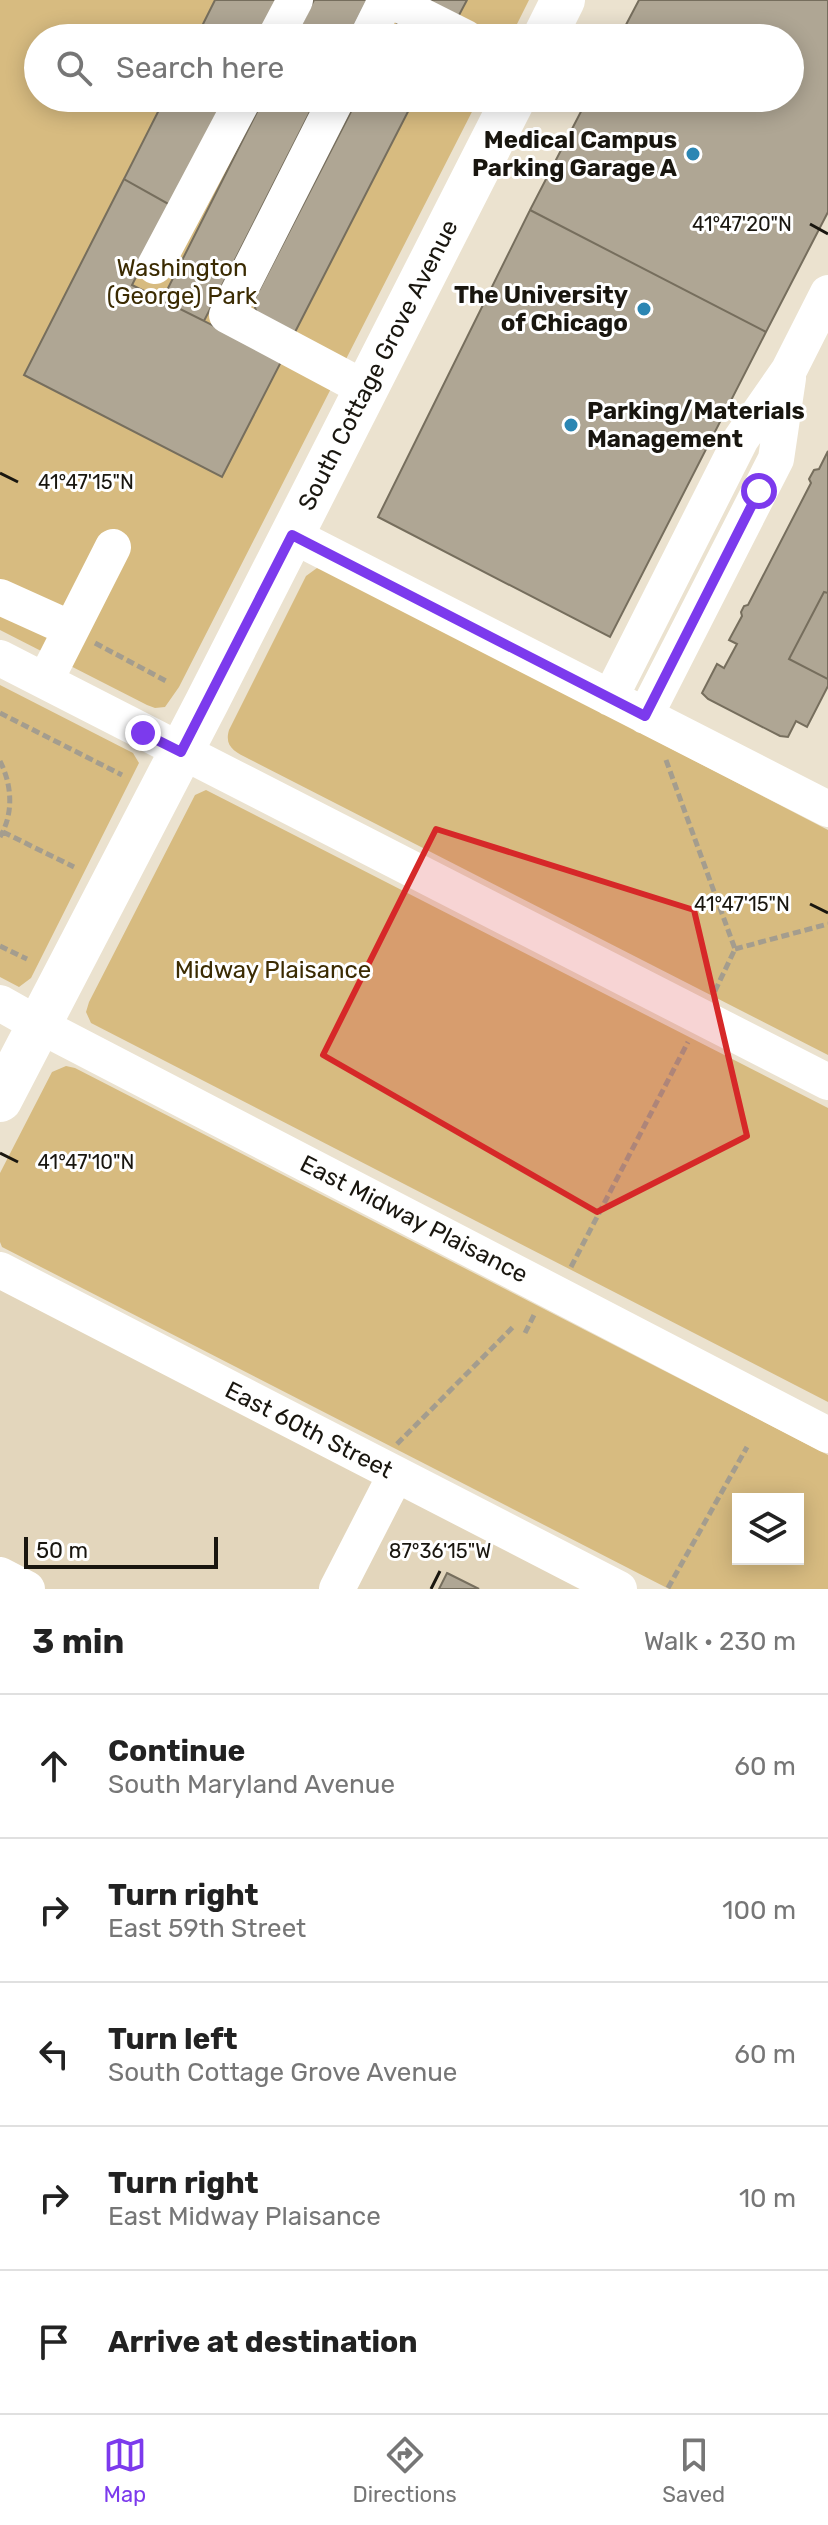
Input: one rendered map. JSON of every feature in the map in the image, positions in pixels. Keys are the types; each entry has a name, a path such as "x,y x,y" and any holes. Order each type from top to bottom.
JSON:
{"main road":[{"path":"551,24 563,0"},
{"name":"South Cottage Grove Avenue","path":"0,1100 507,112"}],"street":[{"path":"282,24 295,0"},
{"path":"375,24 388,0 437,24"},
{"path":"155,266 237,112"},
{"path":"330,112 227,315 366,389"},
{"path":"610,698 741,439 789,370 828,293"},
{"path":"645,716 776,459 789,370"},
{"path":"292,535 828,809"},
{"path":"45,681 113,547"},
{"path":"0,597 71,629"},
{"path":"0,658 828,1082"},
{"name":"East Midway Plaisance","path":"0,1003 828,1435"},
{"name":"East 60th Street","path":"0,1270 395,1461 619,1589"},
{"path":"337,1589 395,1461"},
{"path":"0,1575 27,1589"}],"path":[{"path":"71,629 168,682"},
{"path":"0,713 122,775"},
{"path":"663,751 735,949 712,996"},
{"path":"0,761 10,796 2,834 74,867"},
{"path":"735,949 828,924"},
{"path":"0,946 27,959"},
{"path":"569,1270 691,1038"},
{"path":"525,1333 537,1309"},
{"path":"395,1461 405,1434 513,1327"},
{"path":"668,1588 747,1447"}],"highlighted area":[{"path":"436,829 694,910 747,1136 597,1212 323,1055"}],"shaded area":[{"path":"0,1289 582,1589 27,1589 0,1575"}],"green space":[{"name":"Washington (George) Park","path":"0,0 529,0 517,24 24,24 24,112 472,112 179,687 165,707 147,705 0,630"},
{"path":"317,568 329,571 828,830 828,1055 232,748 228,741 229,730 306,576"},
{"path":"0,685 133,753 139,763 31,978 19,987 0,977"},
{"name":"Midway Plaisance","path":"206,790 828,1108 828,1402 91,1023 86,1012 89,1002 195,795"},
{"path":"66,1066 75,1068 828,1455 828,1589 669,1589 2,1247 0,1173 52,1072"}],"building":[{"path":"215,0 277,0 265,24 203,24"},
{"path":"314,0 367,0 355,24 301,24"},
{"path":"420,0 467,0 457,19"},
{"name":"Medical Campus Parking Garage A","path":"639,0 828,0 828,212 766,332 530,210 581,112 804,112 804,24 626,24"},
{"path":"158,112 220,112 172,206 124,179"},
{"path":"257,112 310,112 204,321 162,300"},
{"path":"351,112 408,112 294,334 257,313 253,302"},
{"path":"124,179 172,206 132,285 282,360 222,477 24,375"},
{"name":"Parking/Materials Management","path":"530,210 766,332 610,637 378,517"},
{"path":"828,451 828,593 824,592 789,659 828,679 828,686 807,727 796,721 788,737 780,736 702,693 717,664 724,668 737,644 729,640 742,616 741,612 748,605 811,483 809,479 814,470 819,469"},
{"path":"824,592 828,593 828,679 789,659"},
{"path":"447,1573 479,1589 439,1589"}],"place":[{"name":"Medical Campus Parking Garage A","path":"693,154"},
{"name":"The University of Chicago","path":"644,309"},
{"name":"Parking/Materials Management","path":"571,425"}],"route":[{"path":"143,733 181,752 292,535 645,716 759,491"}]}
